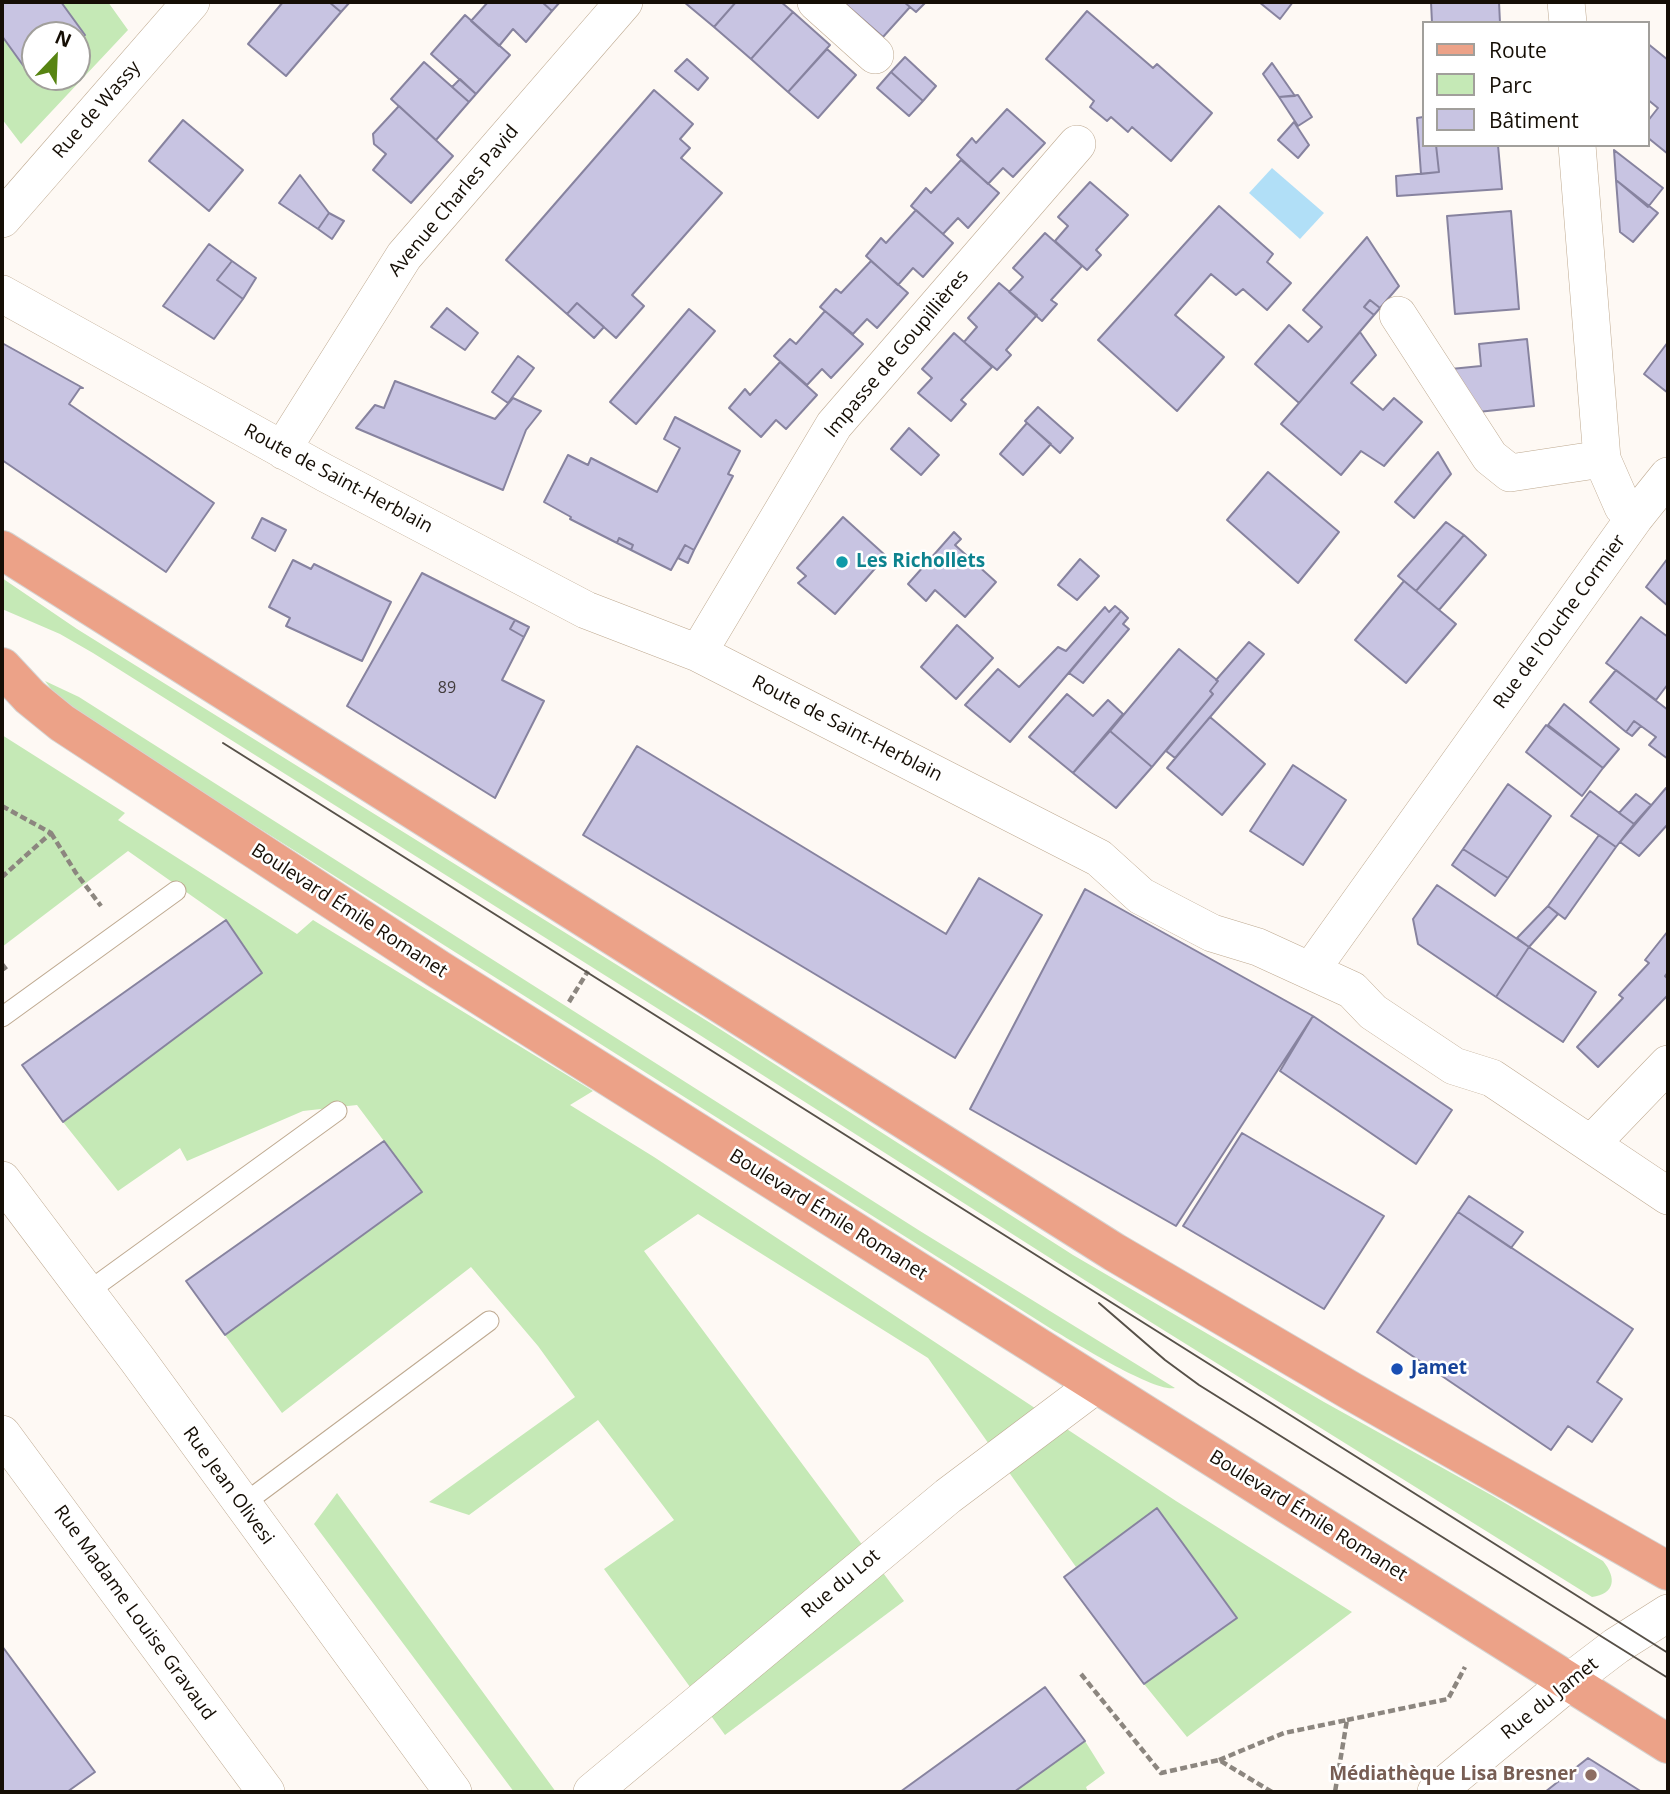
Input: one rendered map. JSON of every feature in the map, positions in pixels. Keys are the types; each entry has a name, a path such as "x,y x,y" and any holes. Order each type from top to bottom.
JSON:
{"main road":[{"path":"2,550 1114,1252 1351,1391 1668,1571"},
{"name":"Boulevard Émile Romanet","path":"2,667 30,698 62,723 438,969 1668,1744"}],"street":[{"name":"Rue de Wassy","path":"2,219 191,2"},
{"name":"Avenue Charles Pavid","path":"284,451 404,256 624,2"},
{"path":"816,2 874,55"},
{"path":"1566,2 1568,21"},
{"name":"Impasse de Goupillières","path":"698,653 834,425 1077,144"},
{"name":"Rue de l'Ouche Cormier","path":"1311,970 1635,517 1623,507 1602,459 1577,147"},
{"name":"Route de Saint-Herblain","path":"2,294 284,451 586,610 698,653 1099,858 1141,896 1212,933 1258,947 1352,990 1373,1012 1454,1066 1492,1078 1668,1196"},
{"path":"1398,316 1490,457 1510,473 1602,459"},
{"path":"1635,517 1668,476"},
{"path":"1591,1144 1668,1064"},
{"name":"Rue Jean Olivesi","path":"2,1180 137,1359 453,1792"},
{"name":"Rue du Lot","path":"592,1792 948,1496 1097,1384"},
{"name":"Rue Madame Louise Gravaud","path":"2,1434 266,1792"},
{"name":"Rue du Jamet","path":"1436,1792 1570,1681 1616,1646 1668,1613"}],"lane":[{"path":"2,1017 176,891"},
{"path":"86,1293 337,1111"},
{"path":"242,1505 489,1321"}],"path":[{"path":"2,806 51,833 76,873 121,931"},
{"path":"2,877 51,833"},
{"path":"548,1038 610,934"},
{"path":"1082,1674 1161,1773 1219,1760 1284,1733 1448,1699 1466,1665 1501,1637"},
{"path":"1335,1792 1347,1720"},
{"path":"1219,1760 1272,1792"}],"green space":[{"path":"61,2 108,2 128,30 91,69 91,21 75,21"},
{"path":"2,36 21,62 21,91 71,91 21,144 2,119"},
{"path":"2,578 77,629 712,1024 1073,1255 1603,1561 1612,1579 1609,1589 1592,1597 1149,1321 93,653 60,634 2,609"},
{"path":"45,681 79,697 920,1231 1175,1388 1150,1383 1133,1375 1053,1330 110,734 59,699"},
{"path":"2,735 125,813 118,820 297,934 313,920 593,1091 570,1105 654,1157 1176,1501 1352,1612 1187,1737 1144,1684 1237,1618 1158,1509 1076,1567 928,1358 698,1214 644,1251 904,1601 725,1735 604,1569 674,1520 598,1420 469,1515 429,1502 575,1397 538,1346 471,1267 282,1413 225,1335 422,1192 357,1105 303,1111 187,1161 180,1148 118,1191 63,1122 262,973 226,920 128,851 2,947"},
{"path":"337,1493 556,1792 514,1792 314,1524"},
{"path":"1085,1741 1105,1773 1086,1787 1088,1792 1014,1792"}],"water":[{"path":"1272,168 1324,213 1300,239 1249,193"}],"building":[{"path":"2,2 61,2 75,21 21,21 21,62 2,36"},
{"path":"283,2 329,2 341,12 286,76 248,44"},
{"path":"329,2 350,2 341,12"},
{"path":"488,2 542,2 552,11 526,42 513,29 499,46 471,21"},
{"path":"542,2 560,2 552,11"},
{"path":"684,2 736,2 714,27"},
{"path":"736,2 781,2 793,12 751,59 714,27"},
{"path":"843,2 904,2 910,7 883,37"},
{"path":"904,2 926,2 916,12"},
{"path":"1259,2 1293,2 1280,19"},
{"path":"1431,2 1499,2 1500,21 1432,21"},
{"path":"1087,11 1153,68 1157,64 1212,113 1171,161 1132,127 1128,132 1111,117 1107,121 1090,107 1094,101 1046,59"},
{"path":"793,12 830,45 788,92 751,59"},
{"path":"465,15 510,55 476,94 431,54"},
{"path":"1649,45 1668,60 1668,154 1649,139 1649,119 1658,108 1649,101"},
{"path":"827,49 856,75 818,118 788,92"},
{"path":"905,57 936,86 923,101 891,72"},
{"path":"687,59 708,78 698,90 675,71"},
{"path":"424,62 469,102 436,140 391,99"},
{"path":"1272,63 1295,96 1279,97 1263,74"},
{"path":"891,72 923,101 909,116 877,88"},
{"path":"460,79 476,94 469,102 452,87"},
{"path":"654,90 693,124 680,139 690,148 681,158 722,193 632,295 644,306 616,338 577,303 567,314 506,260"},
{"path":"1298,95 1312,117 1298,126 1279,97"},
{"path":"399,106 453,156 411,203 373,170 386,154 374,144 373,134"},
{"path":"1007,109 1045,143 1013,177 1003,168 988,184 957,155 972,138 976,143"},
{"path":"1422,117 1422,147 1436,147 1439,172 1421,174 1417,118"},
{"path":"183,120 243,170 209,211 149,161"},
{"path":"1294,122 1309,145 1298,158 1278,140"},
{"path":"1436,147 1498,147 1502,189 1397,196 1396,176 1439,172"},
{"path":"1614,150 1663,188 1648,207 1616,180"},
{"path":"961,160 999,193 968,228 958,218 943,234 911,206 926,188 931,193"},
{"path":"300,175 329,213 318,229 279,203"},
{"path":"1616,180 1658,213 1633,242 1620,232"},
{"path":"1090,182 1128,215 1096,250 1101,255 1087,270 1055,241 1068,226 1058,217"},
{"path":"1219,206 1273,254 1267,262 1291,283 1267,310 1243,289 1236,295 1211,274 1175,315 1224,357 1177,411 1098,340"},
{"path":"916,210 953,243 923,277 913,268 898,285 866,256 881,238 886,243"},
{"path":"1511,211 1519,309 1455,314 1447,216"},
{"path":"329,213 344,221 332,239 318,229"},
{"path":"1045,233 1082,266 1051,300 1057,304 1042,321 1009,292 1023,277 1013,268"},
{"path":"1367,237 1399,286 1380,308 1370,300 1364,307 1374,315 1299,403 1255,364 1289,325 1308,342 1322,327 1303,310"},
{"path":"209,244 232,261 217,280 243,299 214,339 163,306"},
{"path":"232,261 256,278 243,299 217,280"},
{"path":"871,261 908,293 877,328 867,319 853,334 820,307 836,289 841,293"},
{"path":"999,283 1037,315 1006,350 1011,355 997,370 964,342 977,327 968,318"},
{"path":"1370,300 1380,308 1374,315 1364,307"},
{"path":"577,303 604,327 594,338 567,314"},
{"path":"447,308 478,333 465,350 431,327"},
{"path":"689,309 715,331 636,424 610,402"},
{"path":"825,311 863,344 831,378 822,369 807,385 774,356 790,339 796,344"},
{"path":"1360,332 1376,355 1351,383 1383,410 1394,398 1422,422 1384,466 1361,451 1341,475 1281,424"},
{"path":"954,333 992,367 961,400 966,404 951,421 918,393 932,378 922,369"},
{"path":"1527,339 1534,406 1478,412 1451,369 1481,366 1479,344"},
{"path":"1668,342 1668,393 1644,374"},
{"path":"2,343 83,388 80,388 69,404 214,503 166,572 2,460"},
{"path":"518,356 534,368 508,403 492,392"},
{"path":"780,362 817,395 786,429 776,420 761,437 729,408 745,389 750,395"},
{"path":"395,381 495,419 513,398 541,411 526,430 503,490 356,428 375,405 384,408"},
{"path":"1038,407 1073,438 1060,453 1025,421"},
{"path":"675,417 740,451 728,474 733,476 694,550 685,545 671,570 631,550 633,545 619,538 617,543 544,502 568,455 588,465 591,458 657,492 680,448 664,439"},
{"path":"1027,423 1051,444 1023,475 1000,454"},
{"path":"909,428 939,455 921,475 891,449"},
{"path":"1438,452 1451,474 1414,518 1395,502"},
{"path":"1268,472 1339,532 1298,583 1227,520"},
{"name":"Les Richollets","path":"843,517 886,556 835,614 798,583 806,576 797,568"},
{"path":"262,518 286,530 275,551 252,538"},
{"path":"1446,522 1464,535 1416,591 1398,576"},
{"path":"954,532 961,539 955,545 996,582 965,617 935,590 926,601 908,584"},
{"path":"1464,535 1486,555 1439,610 1416,591"},
{"path":"619,538 633,545 631,550 617,543"},
{"path":"685,545 694,550 688,563 678,558"},
{"path":"1668,558 1668,606 1646,587"},
{"path":"1080,559 1099,576 1077,600 1058,585"},
{"path":"293,560 311,569 314,564 391,602 362,661 286,626 290,618 269,607"},
{"path":"422,573 515,620 510,629 524,637 502,680 544,701 495,798 347,706"},
{"path":"1404,581 1456,624 1406,683 1355,640"},
{"path":"1115,606 1121,611 1010,742 965,705 998,669 1019,687 1058,647 1066,651 1105,607 1109,612"},
{"path":"1121,611 1128,618 1123,624 1129,629 1083,683 1069,673"},
{"path":"1641,617 1668,637 1668,684 1656,700 1606,663"},
{"path":"515,620 529,627 524,637 510,629"},
{"path":"957,625 993,658 956,699 921,667"},
{"path":"1249,642 1264,654 1175,758 1166,751 1213,694 1210,691 1218,681 1216,680"},
{"path":"1179,649 1218,681 1210,691 1213,694 1152,767 1110,731"},
{"path":"1616,670 1668,710 1668,759 1649,745 1656,737 1641,726 1634,721 1626,732 1590,702"},
{"path":"1067,694 1093,716 1108,700 1123,714 1073,773 1029,737"},
{"path":"1564,704 1619,749 1603,768 1548,725"},
{"path":"1210,717 1265,764 1222,815 1167,768"},
{"path":"1634,721 1641,726 1632,736 1626,732"},
{"path":"1546,725 1603,768 1582,796 1526,752"},
{"path":"1110,731 1152,767 1116,808 1073,773"},
{"path":"637,746 946,934 979,878 1042,915 955,1058 583,835"},
{"path":"1293,765 1346,800 1303,865 1250,831"},
{"path":"1508,784 1551,816 1508,878 1463,849"},
{"path":"1666,788 1668,824 1639,856 1620,842"},
{"path":"1590,791 1634,824 1616,847 1571,816"},
{"path":"1636,794 1651,805 1634,824 1619,813"},
{"path":"1599,835 1616,847 1565,919 1548,906"},
{"path":"1463,849 1508,878 1495,896 1452,865"},
{"path":"1437,885 1529,947 1496,997 1418,944 1413,919"},
{"path":"1085,889 1313,1016 1176,1226 970,1109"},
{"path":"1548,906 1558,914 1529,947 1517,938"},
{"path":"226,920 262,973 63,1122 22,1065"},
{"path":"1668,931 1668,972 1665,976 1668,979 1668,995 1598,1067 1577,1047 1623,998 1619,995 1649,963 1645,960"},
{"path":"1529,947 1596,992 1563,1042 1496,997"},
{"path":"1313,1016 1452,1110 1416,1164 1280,1071"},
{"path":"1242,1133 1384,1216 1324,1309 1183,1226"},
{"path":"384,1141 422,1192 225,1335 186,1281"},
{"path":"1469,1196 1523,1232 1511,1248 1458,1212"},
{"path":"1458,1212 1633,1329 1597,1382 1622,1399 1592,1442 1568,1426 1551,1450 1377,1332"},
{"path":"1157,1508 1237,1618 1144,1684 1064,1577"},
{"path":"2,1646 95,1772 67,1792 2,1792"},
{"path":"1045,1687 1085,1741 1014,1792 900,1792"},
{"name":"Médiathèque Lisa Bresner","path":"1588,1758 1642,1792 1545,1792"}],"tram line":[{"path":"223,743 1668,1653"},
{"path":"1099,1303 1165,1360 1199,1385 1668,1678"}],"place":[{"name":"Les Richollets","path":"842,562"},
{"name":"Jamet","path":"1397,1369"},
{"name":"Médiathèque Lisa Bresner","path":"1591,1775"}]}
